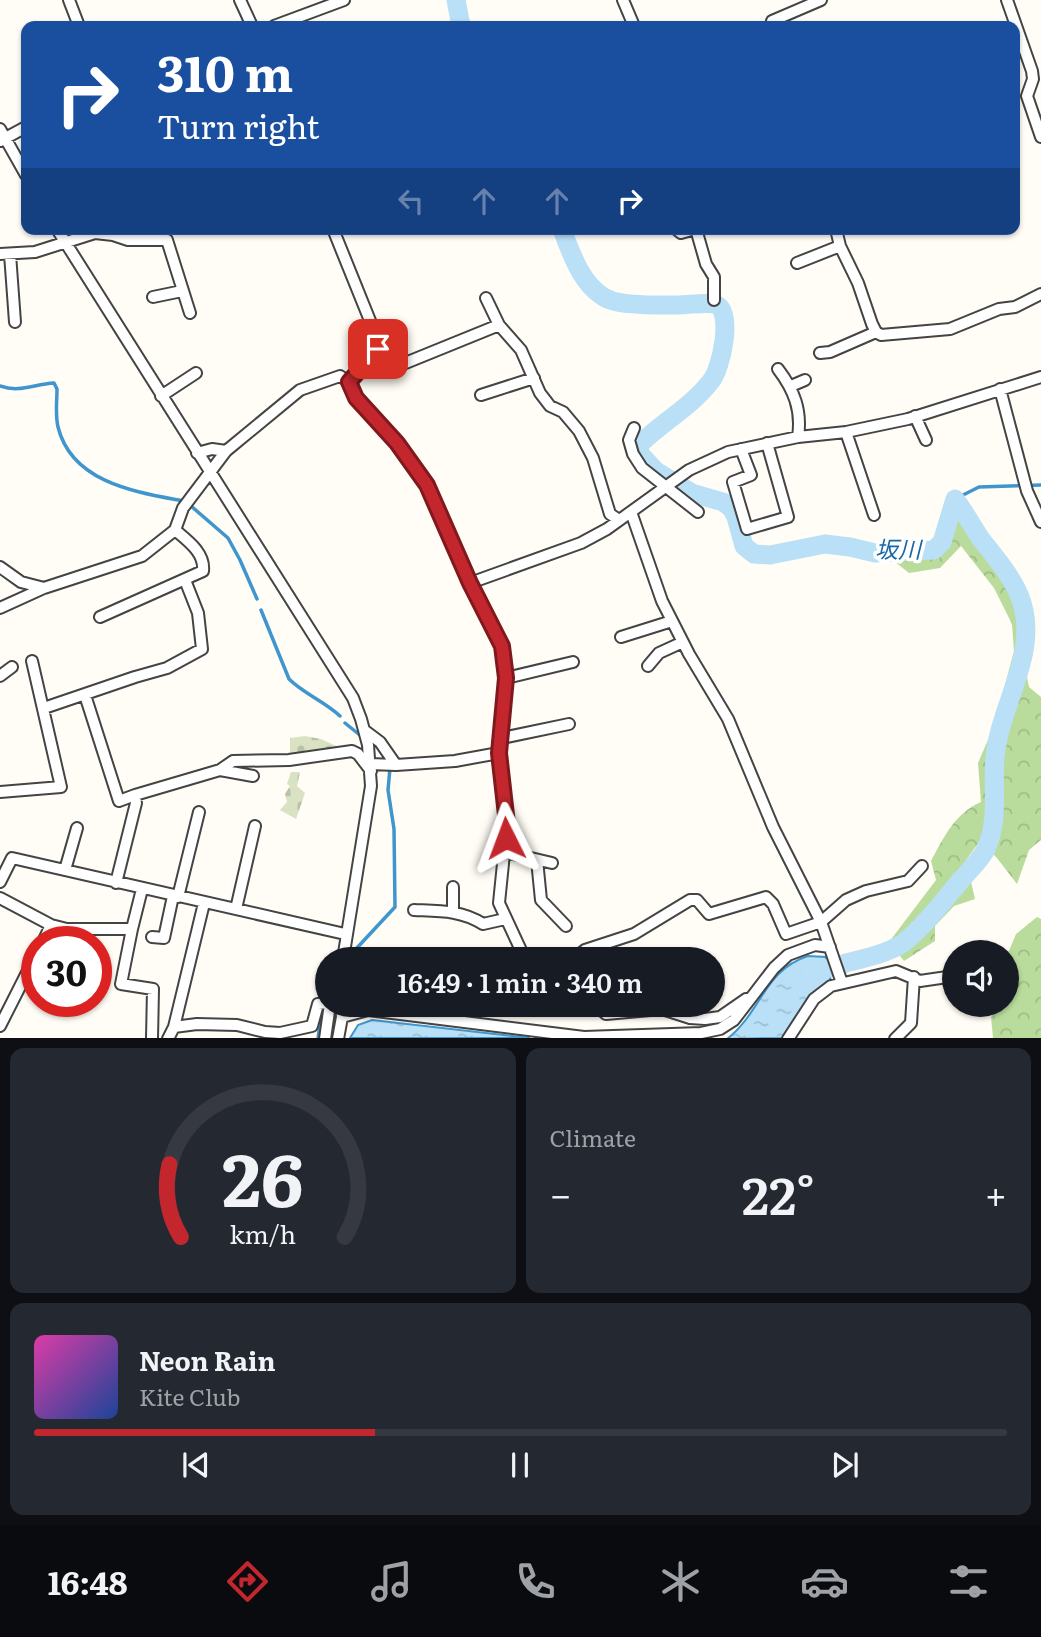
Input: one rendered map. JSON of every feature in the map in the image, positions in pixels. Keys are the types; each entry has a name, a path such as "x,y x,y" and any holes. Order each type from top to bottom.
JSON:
{"street":[{"path":"69,0 77,21"},
{"path":"240,0 250,21"},
{"path":"287,21 344,0"},
{"path":"623,0 632,21"},
{"path":"779,21 821,0"},
{"path":"1007,0 1014,21"},
{"path":"1020,37 1033,79 1027,96 1041,136"},
{"path":"21,129 2,136 21,167"},
{"path":"60,235 352,698 364,730 371,786 343,947"},
{"path":"15,322 5,254 35,252 89,235"},
{"path":"113,235 128,240 167,240 190,313"},
{"path":"336,235 374,327 378,349 398,366 499,325"},
{"path":"697,235 706,264 714,277 714,300"},
{"path":"837,235 876,332 881,335 950,329 999,309 1015,307 1041,294"},
{"path":"797,263 840,246"},
{"path":"153,297 182,291"},
{"path":"485,298 499,325 521,350 540,393 550,406 563,412 579,431 593,458 610,514 619,520"},
{"path":"820,353 830,352 876,332"},
{"path":"349,382 378,349"},
{"path":"778,369 791,386 801,417 798,437"},
{"path":"161,396 196,373"},
{"path":"0,608 44,588 142,556 175,530 183,508 226,451 300,390 340,376 349,382 356,398 397,443 423,478 470,583 502,646 506,678 499,753 507,824 499,903 519,947"},
{"path":"470,583 581,543 708,460 767,443 846,432 915,416 1041,377"},
{"path":"481,395 534,378"},
{"path":"791,386 805,380"},
{"path":"1000,389 1027,491 1041,522"},
{"path":"915,416 926,440"},
{"path":"634,428 629,440 633,454 642,468 654,479 673,482"},
{"path":"846,432 874,515"},
{"path":"741,449 751,475 733,482 747,529 788,517 767,443"},
{"path":"197,453 212,449 226,451"},
{"path":"673,482 677,498 698,512"},
{"path":"631,512 662,601 728,719 773,827 821,922 841,982"},
{"path":"100,617 203,571 204,563 192,544 175,530"},
{"path":"0,567 21,582 44,588"},
{"path":"44,708 167,668 202,649 198,613 185,580"},
{"path":"621,638 672,621"},
{"path":"648,666 659,653 683,642"},
{"path":"0,792 61,787 32,661"},
{"path":"506,678 573,662"},
{"path":"0,676 12,667"},
{"path":"85,695 119,801 220,770 233,761 289,760 352,751 370,767"},
{"path":"502,738 569,724"},
{"path":"364,730 380,742 396,765"},
{"path":"370,767 455,761 499,753"},
{"path":"240,773 245,761"},
{"path":"220,770 253,776"},
{"path":"116,883 136,803 135,795"},
{"path":"152,937 164,938 199,812"},
{"path":"236,909 255,825"},
{"path":"65,870 77,828"},
{"path":"505,852 552,863"},
{"path":"0,882 12,858 345,934"},
{"path":"537,860 541,900 566,926"},
{"path":"595,947 634,934 690,900 697,900 709,914 766,897 773,904 786,934 821,922 846,900 886,884 908,881 922,866"},
{"path":"453,887 453,911"},
{"path":"142,889 121,984 153,989 152,1038"},
{"path":"0,898 51,926"},
{"path":"168,1038 174,1027 204,903"},
{"path":"414,909 453,911 483,924 505,919"},
{"path":"112,929 132,929"},
{"path":"424,1017 584,1037 701,1033 720,1029 734,1020 774,968 788,955 815,945 832,951"},
{"path":"788,1038 814,999 841,982 897,971 920,981 942,978"},
{"path":"895,1038 911,1023 914,977"},
{"path":"0,1026 21,985"},
{"path":"725,1013 756,991"},
{"path":"174,1027 197,1024 237,1025 280,1033 312,1026 315,1015"},
{"path":"325,1038 327,1017"},
{"path":"338,1038 342,1017"},
{"path":"687,1017 720,1017"}],"green space":[{"path":"956,510 1001,572 1016,607 1018,635 1029,687 1041,697 1041,840 1029,850 1017,884 980,841 966,860 975,899 954,906 935,926 935,941 904,961 889,942 936,880 931,861 946,835 964,812 981,802 978,763 994,726 1014,651 1012,624 994,588 961,546 940,568 909,573 890,558 926,556 942,551"},
{"path":"305,736 321,739 343,749 290,757 290,738"},
{"path":"291,772 300,772 297,786 305,793 296,819 280,810 287,802 285,794 290,786 287,784"},
{"path":"1037,917 1041,919 1041,1038 993,1038 991,1017 1019,1017 1019,940 1014,940 1016,934"}],"water":[{"path":"808,956 826,957 831,982 813,993 782,1038 728,1038 748,1017 772,982 793,963"},
{"path":"372,1020 530,1038 350,1038 358,1025"}],"waterway":[{"name":"坂川","path":"456,0 460,21"},
{"name":"坂川","path":"564,235 586,281 613,301 662,305 710,303 720,308 725,327 722,353 715,375 695,399 639,445 640,454 656,471 692,493 723,502 731,508 744,546 754,554 770,555 825,544 875,553 934,550 942,542 955,499 1020,597 1026,638 1023,658 998,737 994,816 985,851 929,918 897,947 826,969 806,981"},
{"path":"0,386 21,388 54,383 57,389 58,427 65,446 77,461 108,482 146,494 183,501"},
{"path":"955,499 979,487 1041,485"},
{"path":"191,506 228,538 257,599"},
{"path":"261,610 289,679 340,716"},
{"path":"345,723 361,736"},
{"path":"358,947 395,907 394,829 388,790 390,768"},
{"path":"318,1038 321,1017"}],"route":[{"path":"378,349 349,382 356,398 397,443 427,485 505,657 506,678 499,753 507,824 506,838"}]}
